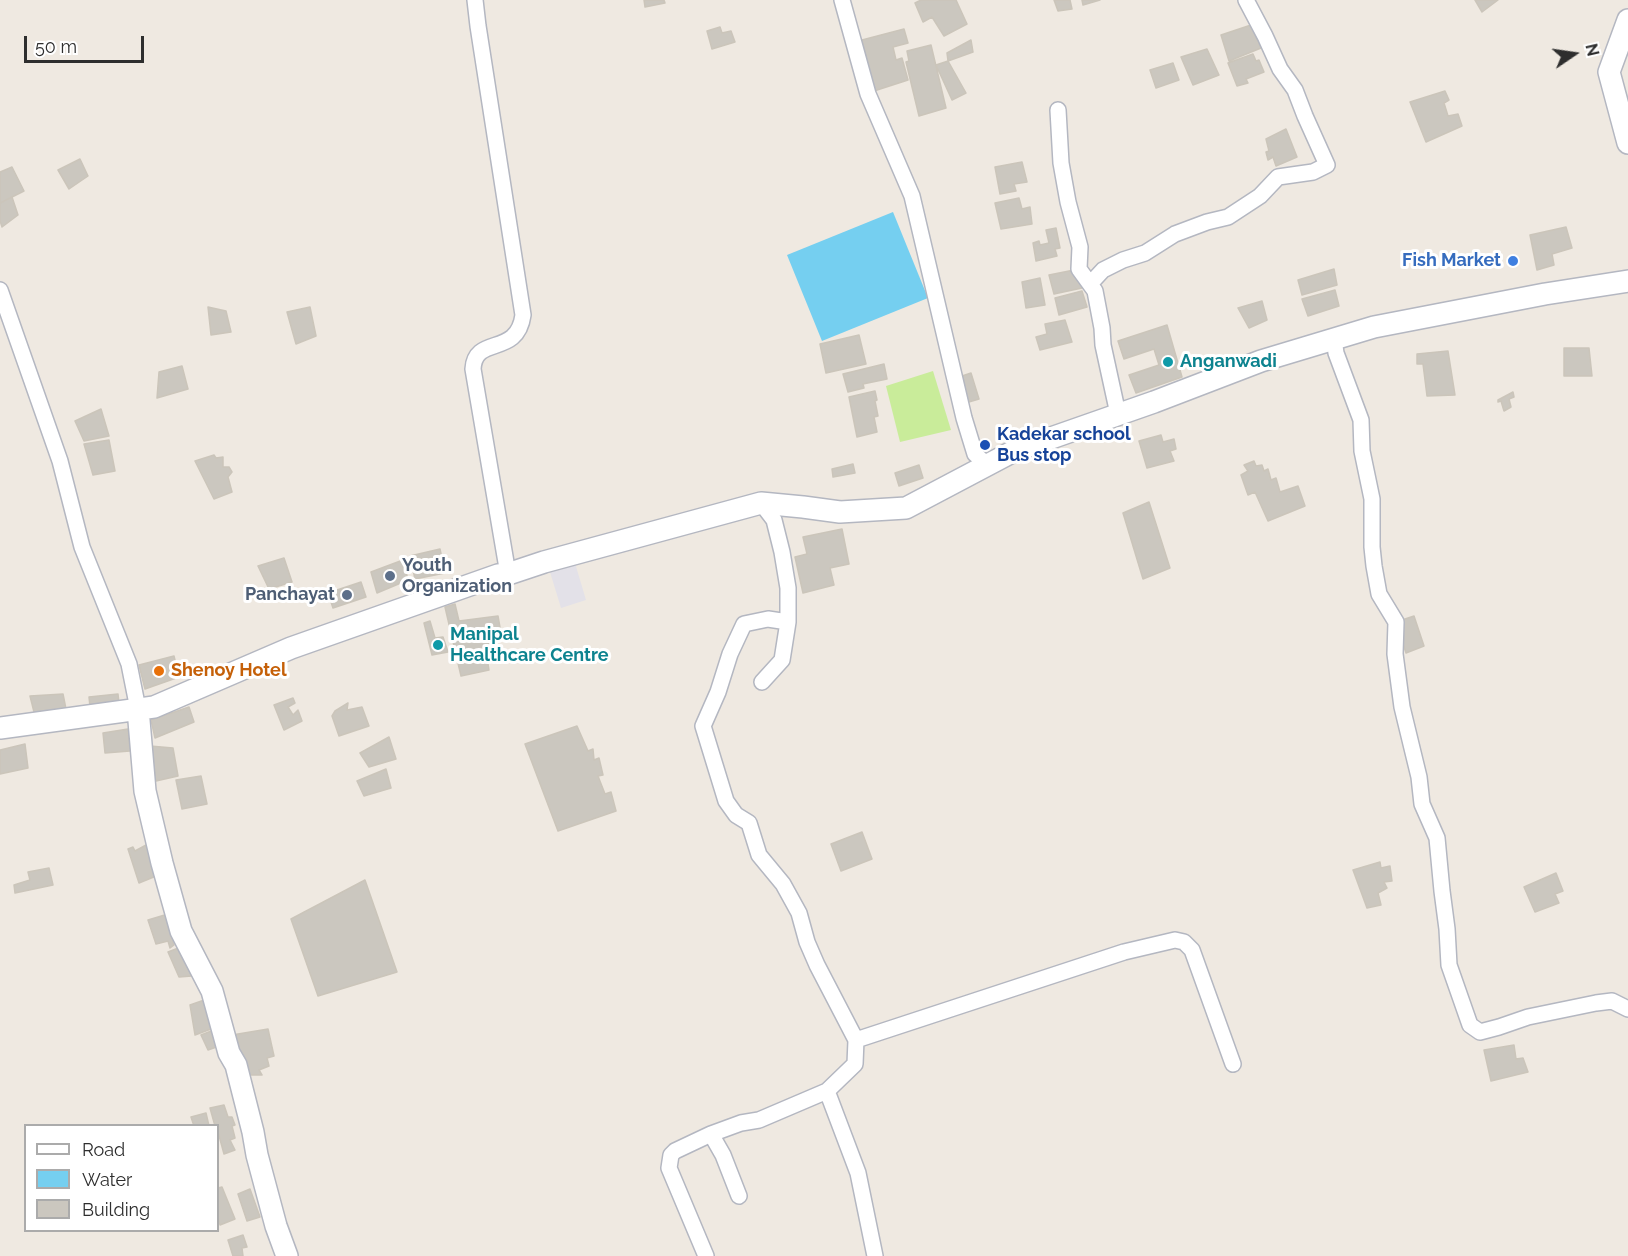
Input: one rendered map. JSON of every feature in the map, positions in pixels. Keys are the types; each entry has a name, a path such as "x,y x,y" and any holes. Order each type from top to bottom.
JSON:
{"main road":[{"path":"1628,20 1609,72 1628,143"},
{"path":"0,728 154,707 291,648 498,575 761,503 840,512 906,508 1014,451 1262,361 1374,327 1492,303 1628,281"},
{"path":"138,709 145,791 162,862 181,931 212,991 229,1053 236,1065 257,1155 276,1226 287,1256"}],"street":[{"path":"475,0 523,315 517,333 510,340 481,351 476,356 473,369 508,574"},
{"path":"842,0 868,94 912,196 964,418 975,454 987,465"},
{"path":"1090,284 1103,270 1145,253 1175,234 1207,222 1228,218 1260,196 1278,177 1313,172 1327,165 1295,90 1280,69 1246,0"},
{"path":"1058,110 1061,163 1080,247 1078,269 1095,291 1103,345 1118,414"},
{"path":"0,290 60,461 82,547 129,664 138,709"},
{"path":"1334,339 1336,353 1362,420 1362,451 1371,499 1372,547 1379,594 1396,622 1395,654 1402,707 1419,777 1422,804 1437,838 1449,965 1470,1025 1480,1032 1528,1017 1612,1001 1628,1009"},
{"path":"761,503 774,520 788,588 789,622 782,660 762,682"},
{"path":"706,1256 669,1168 671,1155 711,1134 759,1119 827,1090 855,1064 856,1040 817,965 807,942 799,912 783,884 759,855 749,823 736,815 726,801 703,726 718,692 730,654 744,624 768,619 789,622"},
{"path":"856,1040 1124,952 1174,940 1184,942 1192,950 1233,1064"},
{"path":"827,1090 858,1173 875,1256"},
{"path":"711,1134 723,1155 739,1196"}],"shaded area":[{"path":"575,563 586,600 561,608 550,572"}],"green space":[{"path":"933,371 951,430 900,442 886,386"}],"water":[{"path":"893,212 928,298 822,341 787,255"}],"building":[{"path":"644,0 664,0 665,3 645,7"},
{"path":"921,0 956,0 967,24 944,36 932,17 923,22 915,3"},
{"path":"1054,0 1070,0 1072,9 1058,11"},
{"path":"1082,0 1100,0 1083,5"},
{"path":"1475,0 1498,0 1482,12"},
{"path":"1251,25 1261,48 1229,61 1221,35"},
{"path":"720,27 722,33 731,31 735,42 712,49 707,31"},
{"path":"904,29 908,43 893,47 896,60 902,58 908,80 874,91 862,40"},
{"path":"971,40 973,52 948,61 947,53"},
{"path":"931,45 946,108 919,116 906,62 909,61 907,51"},
{"path":"1207,49 1219,75 1193,85 1181,57"},
{"path":"1253,54 1256,61 1259,60 1264,72 1246,79 1248,83 1237,86 1228,63"},
{"path":"948,61 966,93 952,100 936,65"},
{"path":"1173,63 1179,80 1156,88 1150,70"},
{"path":"1445,91 1449,100 1444,103 1448,116 1458,114 1462,126 1426,142 1410,102"},
{"path":"1286,129 1297,157 1276,166 1273,157 1268,160 1266,152 1269,151 1266,139"},
{"path":"80,159 88,176 69,189 58,170"},
{"path":"1022,162 1027,182 1014,184 1016,191 1000,194 995,167"},
{"path":"12,167 24,191 0,203 0,172"},
{"path":"12,197 18,215 2,227 0,203"},
{"path":"1019,198 1022,209 1030,207 1032,224 1001,229 995,203"},
{"path":"1566,227 1572,248 1552,254 1554,265 1537,270 1530,235"},
{"path":"1056,228 1060,248 1055,249 1057,256 1036,261 1033,243 1039,241 1040,245 1049,243 1046,230"},
{"path":"1079,269 1082,288 1054,294 1049,275"},
{"path":"1334,269 1337,285 1302,295 1298,280"},
{"path":"1040,278 1045,305 1026,308 1022,282"},
{"path":"1335,290 1339,306 1308,316 1302,299"},
{"path":"1082,291 1087,307 1059,315 1055,298"},
{"path":"1262,301 1267,320 1249,328 1238,308"},
{"path":"208,307 226,311 231,332 211,335"},
{"path":"310,307 316,336 296,344 287,312"},
{"path":"1065,320 1072,342 1040,350 1036,337 1047,334 1045,324"},
{"name":"Anganwadi","path":"1167,325 1182,377 1136,393 1129,375 1159,365 1154,349 1124,359 1118,341"},
{"path":"859,335 866,364 826,373 820,344"},
{"path":"1564,348 1589,348 1592,376 1564,376"},
{"path":"1448,351 1455,395 1427,396 1423,364 1417,364 1417,354"},
{"path":"884,364 887,379 863,384 864,388 848,392 843,374"},
{"path":"182,366 188,389 157,398 159,372"},
{"path":"971,373 979,399 962,404 956,378"},
{"path":"875,391 878,416 874,417 877,432 857,437 849,397"},
{"path":"1513,392 1514,397 1509,399 1511,407 1504,411 1501,401 1498,402 1498,400"},
{"path":"101,409 109,436 84,441 75,421"},
{"path":"1161,435 1163,442 1174,439 1176,449 1170,451 1174,461 1147,468 1139,441"},
{"path":"109,440 115,471 93,475 84,444"},
{"path":"214,455 216,458 223,457 223,467 229,467 232,472 228,477 232,492 214,499 195,461"},
{"path":"1254,461 1256,466 1262,465 1264,471 1268,469 1271,480 1276,478 1280,492 1298,486 1305,506 1268,521 1255,492 1248,495 1241,475 1248,471 1244,465"},
{"path":"853,464 855,473 833,477 832,469"},
{"path":"919,465 923,478 899,486 895,473"},
{"path":"1149,502 1170,568 1143,579 1123,513"},
{"path":"842,529 849,564 830,568 834,585 803,593 795,557 807,554 803,537"},
{"path":"440,549 445,573 415,579 410,556"},
{"path":"284,558 292,582 269,589 258,566"},
{"name":"Youth Organization","path":"403,560 408,580 377,593 371,572"},
{"name":"Panchayat","path":"361,582 366,597 333,608 328,593"},
{"path":"455,604 459,621 498,616 502,639 485,645 489,670 461,676 445,607"},
{"path":"1414,616 1424,646 1406,653 1396,622"},
{"name":"Manipal Healthcare Centre","path":"430,621 435,638 443,637 448,652 432,655 424,623"},
{"name":"Shenoy Hotel","path":"174,656 179,677 145,689 139,665"},
{"path":"63,694 67,714 35,716 30,696"},
{"path":"118,694 120,712 91,716 89,697"},
{"path":"293,698 295,703 288,707 293,715 298,710 302,721 284,730 274,705"},
{"path":"348,703 347,710 362,707 369,726 339,736 332,716 335,711"},
{"path":"189,707 194,722 155,738 151,720"},
{"path":"577,726 588,751 593,749 594,760 599,758 603,775 598,776 605,794 611,792 616,811 558,831 525,744"},
{"path":"128,729 130,751 105,753 103,733"},
{"path":"389,737 396,759 369,767 360,753"},
{"path":"25,744 28,768 0,774 0,750"},
{"path":"150,746 173,748 178,776 156,781"},
{"path":"386,769 391,788 364,796 357,781"},
{"path":"201,776 207,804 182,809 176,780"},
{"path":"862,832 872,859 841,871 831,844"},
{"path":"148,844 161,874 139,883 128,849 133,847 135,851"},
{"path":"1380,862 1381,868 1390,866 1392,881 1384,882 1387,888 1378,893 1381,905 1367,908 1353,870"},
{"path":"49,868 53,885 15,893 14,885 30,880 28,872"},
{"path":"1556,873 1563,891 1555,894 1559,903 1535,912 1524,887"},
{"path":"365,880 397,972 318,996 291,919"},
{"path":"168,914 175,935 174,945 170,948 168,941 156,944 148,920"},
{"path":"181,947 192,976 179,977 168,952"},
{"path":"210,998 219,1026 195,1035 190,1005"},
{"path":"219,1028 225,1044 208,1050 201,1035"},
{"path":"268,1029 274,1056 267,1058 269,1066 259,1070 262,1075 247,1075 232,1035"},
{"path":"1514,1045 1516,1059 1523,1058 1528,1072 1491,1081 1484,1050"},
{"path":"224,1105 228,1117 232,1117 235,1125 232,1126 235,1138 230,1140 235,1150 224,1154 219,1136 219,1124 214,1124 210,1108"},
{"path":"206,1113 209,1124 193,1124 191,1117"},
{"path":"222,1187 235,1219 220,1225 219,1221 219,1188"},
{"path":"250,1189 260,1217 247,1221 238,1194"},
{"path":"243,1235 247,1247 242,1248 243,1256 233,1256 228,1240"}],"place":[{"name":"Fish Market","path":"1513,261"},
{"name":"Anganwadi","path":"1168,362"},
{"name":"Kadekar school Bus stop","path":"985,445"},
{"name":"Youth Organization","path":"390,576"},
{"name":"Panchayat","path":"347,595"},
{"name":"Manipal Healthcare Centre","path":"438,645"},
{"name":"Shenoy Hotel","path":"159,671"}]}
